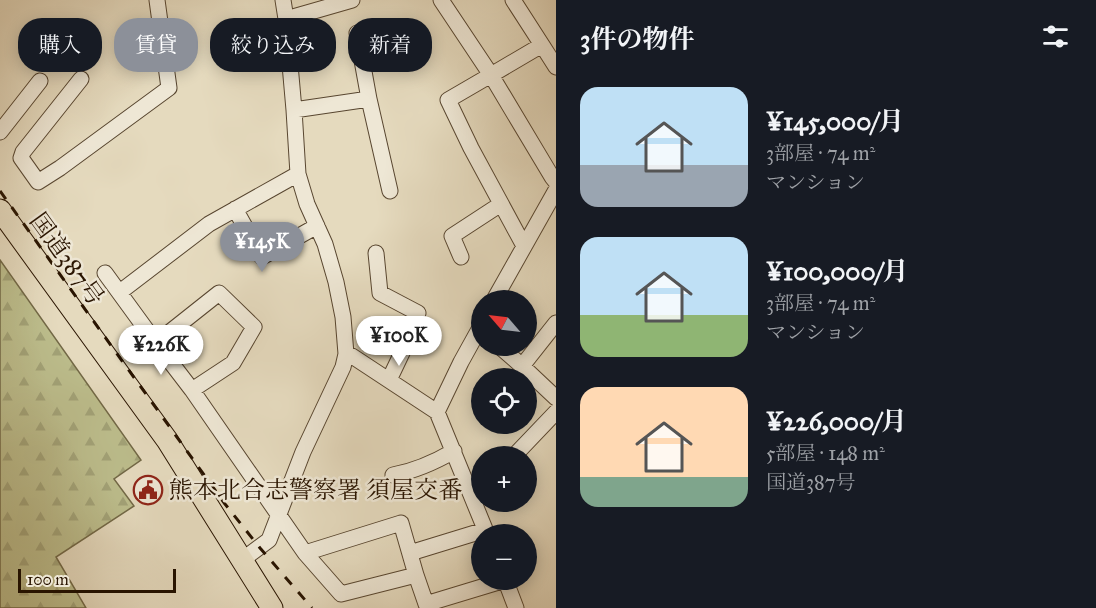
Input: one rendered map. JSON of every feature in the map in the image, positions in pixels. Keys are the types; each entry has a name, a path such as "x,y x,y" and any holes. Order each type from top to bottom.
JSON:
{"highway":[{"name":"国道387号","path":"0,210 167,440 272,608"}],"street":[{"path":"81,79 23,152 21,158 38,182 169,88 158,0"},
{"path":"283,0 286,18"},
{"path":"289,18 352,0"},
{"path":"441,0 491,75 556,182"},
{"path":"513,0 556,67"},
{"path":"524,246 448,100 542,45"},
{"path":"242,560 269,540 303,452 343,367 346,354 343,317 336,282 325,244 307,204 298,174 291,72"},
{"path":"364,72 390,191"},
{"path":"0,132 40,81"},
{"path":"294,110 369,99"},
{"path":"120,292 208,224 298,174"},
{"path":"500,290 556,190"},
{"path":"461,257 452,236 501,204"},
{"path":"235,209 262,256 317,226"},
{"path":"376,254 380,293 418,313 389,380"},
{"path":"105,273 192,390 304,553 342,601 416,575"},
{"path":"156,343 219,293 254,327 233,363 192,390"},
{"path":"522,366 556,323"},
{"path":"437,412 471,344"},
{"path":"346,354 437,412 454,451 471,481"},
{"path":"511,356 556,399"},
{"path":"524,446 556,412"},
{"path":"393,475 436,461 454,451"},
{"path":"304,553 401,523 426,604 472,590"},
{"path":"410,554 471,536"},
{"path":"509,590 516,608"}],"green space":[{"path":"0,260 141,460 114,479 134,506 56,557 86,608 0,608"}],"railway":[{"path":"0,191 225,504 312,608"}],"place":[{"name":"熊本北合志警察署 須屋交番","path":"148,490"}]}
